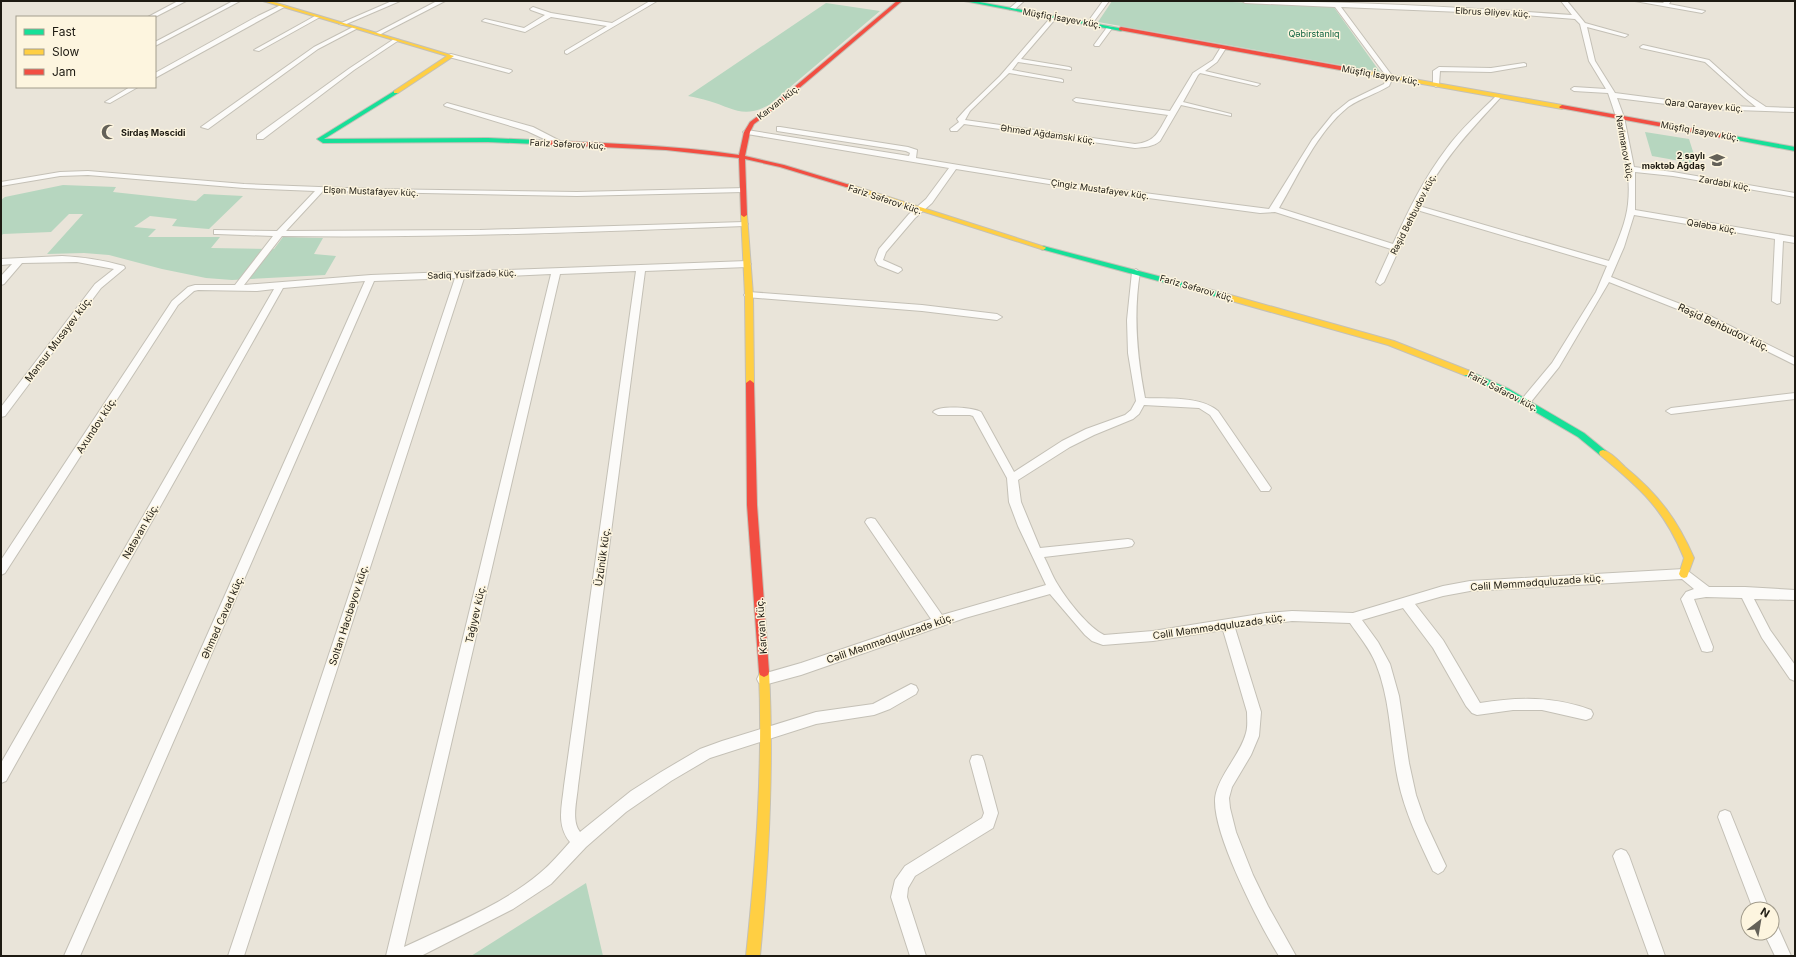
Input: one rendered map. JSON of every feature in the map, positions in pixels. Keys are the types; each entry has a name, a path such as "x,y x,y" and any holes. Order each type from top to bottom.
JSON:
{"street":[{"path":"153,16 183,1"},
{"path":"156,43 237,1"},
{"path":"265,1 450,56 509,71"},
{"path":"342,24 396,1"},
{"path":"377,34 442,1"},
{"path":"567,52 654,1"},
{"name":"Karvan küç.","path":"753,956 767,769 764,679 752,505 748,337 750,295 744,224 742,157 749,128 900,1"},
{"name":"Müşfiq İsayev küç.","path":"966,1 1795,149"},
{"path":"1012,9 1020,1"},
{"path":"1090,23 1106,1"},
{"name":"Elbrus Əliyev küç.","path":"1245,1 1516,12 1577,17"},
{"name":"Nərimanov küç.","path":"1526,401 1556,366 1600,292 1620,247 1630,212 1632,197 1631,169 1620,117 1612,93 1592,61 1583,24 1564,1"},
{"path":"1638,1 1667,3 1702,11"},
{"path":"1337,5 1390,77 1387,85 1346,106 1327,126 1314,144 1274,209 1396,248"},
{"path":"156,75 282,6"},
{"path":"533,9 550,15 614,25"},
{"path":"485,21 525,30 550,15"},
{"path":"257,50 317,16"},
{"path":"954,129 963,122 961,119 968,110 1007,71 1054,17"},
{"path":"1583,24 1625,35"},
{"path":"1097,45 1110,27"},
{"path":"205,127 316,48 354,28"},
{"path":"260,137 352,69 396,40"},
{"path":"1643,47 1707,61 1746,96 1764,109"},
{"name":"Əhməd Ağdamski küç.","path":"963,122 1135,146 1148,145 1156,142 1198,71 1215,61 1223,48"},
{"name":"Fariz Səfərov küç.","path":"450,56 366,111 322,137 321,140 326,142 480,140 560,142 663,149 742,157 784,166 919,210 1059,253 1188,284 1281,313 1391,343 1423,354 1474,375 1526,401 1581,436 1623,468 1655,498 1674,525 1689,558 1684,574"},
{"path":"1017,60 1069,69"},
{"path":"1436,85 1436,71 1439,69 1491,70 1524,65"},
{"path":"1007,71 1060,81"},
{"path":"1198,71 1257,84"},
{"path":"108,102 133,88"},
{"name":"Qara Qarayev küç.","path":"1574,88 1707,107 1795,110"},
{"name":"Rəşid Behbudov küç.","path":"1380,282 1415,207 1448,151 1499,96"},
{"path":"1076,100 1173,114"},
{"path":"1179,103 1229,115"},
{"path":"446,105 530,129 560,142"},
{"name":"Çingiz Mustafayev küç.","path":"749,128 954,166 1126,194 1260,211 1271,211 1274,209"},
{"path":"898,270 881,264 879,260 882,251 912,216 929,201 954,166"},
{"name":"Zərdabi küç.","path":"1631,169 1795,195"},
{"name":"Elşən Mustafayev küç.","path":"1,184 60,174 88,173 244,186 321,189 577,194 743,190"},
{"path":"237,288 280,234 321,189"},
{"path":"1415,207 1612,266"},
{"name":"Qələbə küç.","path":"1630,212 1795,240"},
{"path":"217,232 280,234 548,231 744,224"},
{"path":"1777,301 1779,237"},
{"name":"Mənsur Musayev küç.","path":"1,414 98,286 121,268 106,262 72,258 19,261"},
{"path":"1,262 19,261"},
{"path":"1,282 19,261"},
{"name":"Sadiq Yusifzadə küç.","path":"198,287 237,288 280,286 334,280 371,278 747,264"},
{"name":"Üzünük küç.","path":"580,843 570,830 568,820 571,786 641,268"},
{"name":"Tağıyev küç.","path":"394,956 556,271"},
{"path":"1012,478 1066,444 1090,432 1129,417 1135,412 1141,401 1131,333 1131,299 1136,272"},
{"name":"Soltan Hacıbəyov küç.","path":"236,956 460,275"},
{"name":"Əhməd Cavad küç.","path":"72,956 371,278"},
{"name":"Rəşid Behbudov küç.","path":"1606,278 1703,316 1795,362"},
{"name":"Natəvan küç.","path":"1,776 280,286"},
{"name":"Axundov küç.","path":"1,570 175,303 191,289 198,287"},
{"path":"750,295 922,308 997,317"},
{"path":"1671,411 1795,396"},
{"path":"1141,401 1208,408 1214,414 1265,488"},
{"path":"938,412 972,411 977,414 1012,478 1015,502 1024,526 1053,588"},
{"path":"872,522 939,621"},
{"path":"1037,553 1128,543"},
{"path":"1684,574 1706,592"},
{"name":"Cəlil Məmmədquluzadə küç.","path":"764,679 801,669 939,621 1053,588 1089,631 1103,640 1152,636 1227,624 1292,616 1353,618 1443,591 1470,586 1684,574"},
{"path":"1707,647 1688,604 1690,595 1706,592 1744,592 1795,595"},
{"path":"1744,592 1766,634 1795,675"},
{"path":"1406,602 1438,644 1471,702 1477,709 1513,704 1542,704 1586,714"},
{"path":"1353,618 1374,645 1383,665 1394,706 1409,795 1420,826 1438,866"},
{"path":"1227,624 1254,712 1254,726 1252,738 1227,782 1223,795 1222,806 1246,882 1288,956"},
{"path":"404,956 499,909 517,898 554,871 580,843 632,798 668,774 717,748 824,716 869,711 882,706 912,690"},
{"path":"918,956 899,897 900,885 910,871 988,823 991,814 976,761"},
{"path":"1725,817 1758,901"},
{"path":"1621,856 1657,956"},
{"path":"1776,941 1783,956"}],"green space":[{"name":"Qəbirstanlıq","path":"1112,1 1205,1 1333,6 1380,72 1098,22"},
{"path":"826,3 880,11 769,105 760,109 745,112 738,111 696,97 688,96"},
{"path":"1645,132 1689,139 1697,164 1652,156"},
{"path":"63,185 116,187 113,192 196,201 204,194 243,196 209,229 172,226 177,219 150,216 134,227 156,229 148,237 220,237 211,248 274,249 283,237 323,238 314,254 336,256 325,275 232,280 206,278 162,269 109,255 84,253 47,254 83,214 69,214 51,232 3,234 1,236 1,200 5,197"},
{"path":"586,883 603,956 471,956"}],"traffic: fast":[{"path":"966,1 1121,29"},
{"path":"396,92 320,139 323,141 488,140 536,142"},
{"path":"1723,136 1795,149"},
{"path":"1043,248 1224,296"},
{"path":"1467,373 1506,391 1581,435 1603,453"}],"traffic: slow":[{"path":"265,1 451,56 396,92"},
{"path":"1351,70 1562,107"},
{"path":"848,186 1043,248"},
{"path":"744,215 749,295 750,383"},
{"path":"1224,296 1391,343 1467,373"},
{"path":"1603,453 1643,487 1664,511 1682,540 1689,558 1684,574"},
{"path":"753,956 760,885 766,779 766,708 764,672"}],"traffic: jam":[{"path":"744,215 742,157 747,132 752,123 776,105 900,1"},
{"path":"1121,29 1351,70"},
{"path":"1562,107 1723,136"},
{"path":"536,142 640,146 717,153 769,163 848,186"},
{"path":"750,383 752,505 764,672"}],"place":[{"name":"Sirdaş Məscidi","path":"109,132"},
{"name":"2 saylı məktəb Ağdaş","path":"1717,160"}]}
